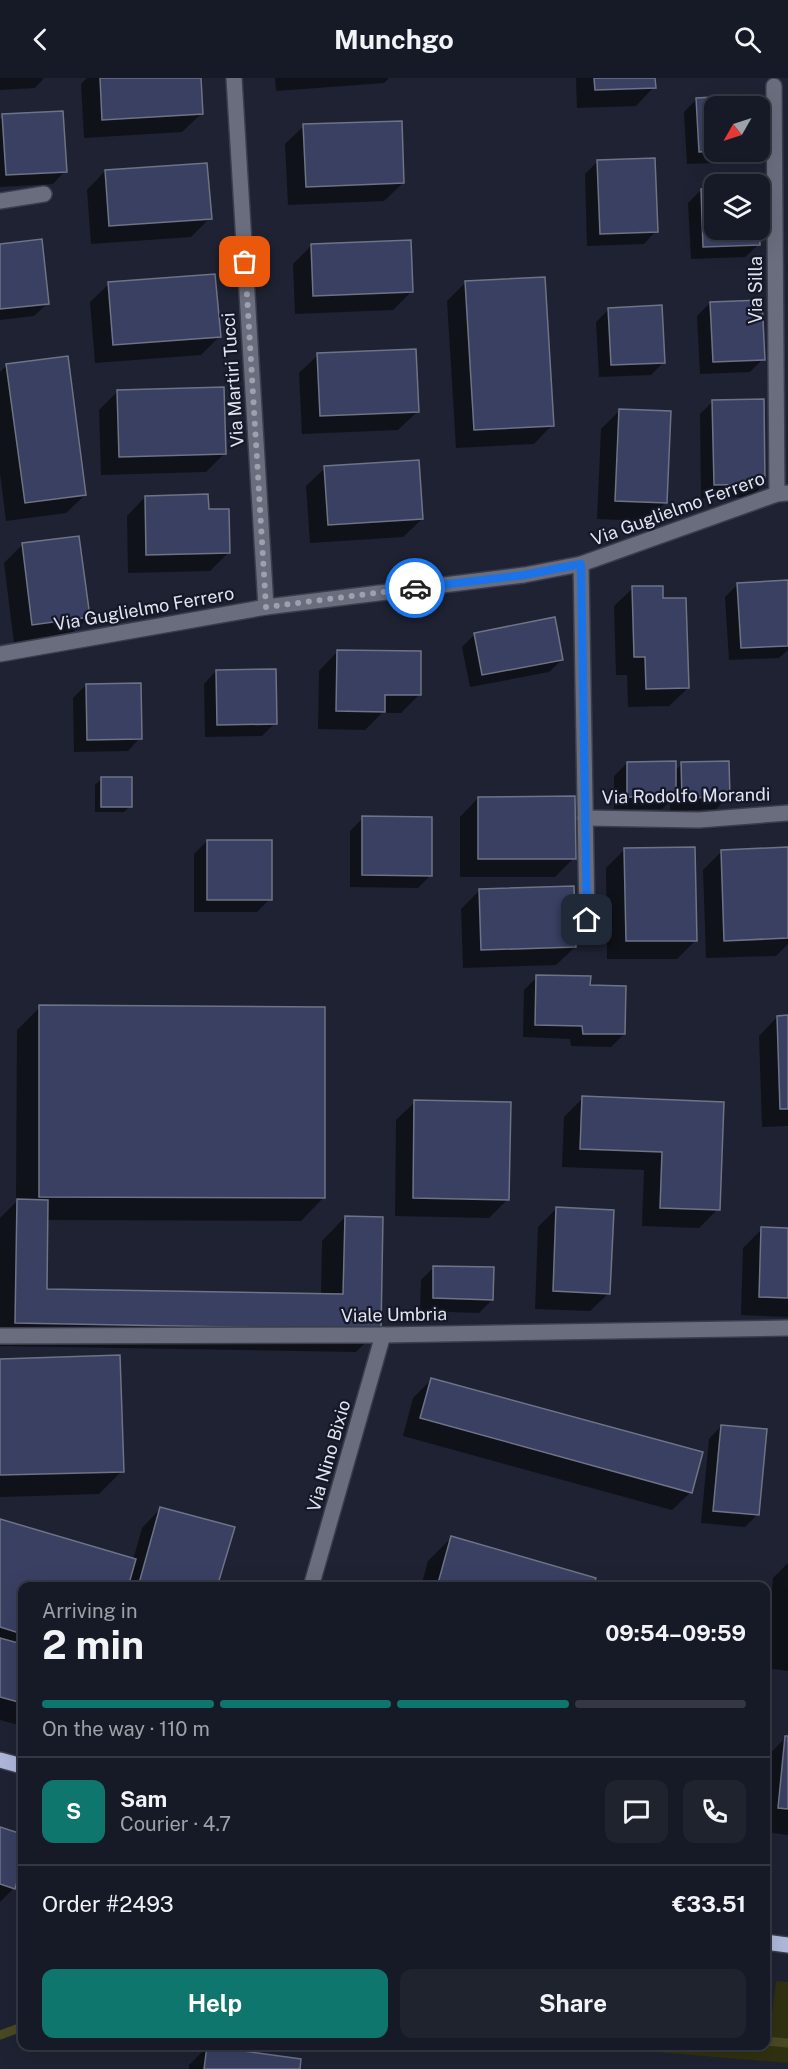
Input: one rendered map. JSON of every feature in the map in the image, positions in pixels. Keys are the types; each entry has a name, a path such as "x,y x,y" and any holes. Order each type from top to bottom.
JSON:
{"main road":[{"path":"0,1760 18,1765"},
{"path":"770,1943 788,1946"}],"street":[{"name":"Via Martiri Tucci","path":"234,78 266,607"},
{"name":"Via Silla","path":"774,86 782,494"},
{"path":"0,201 44,194"},
{"name":"Via Guglielmo Ferrero","path":"0,654 266,607 524,575 581,564 782,494"},
{"name":"Via Guglielmo Ferrero","path":"581,564 587,920"},
{"name":"Via Rodolfo Morandi","path":"585,818 699,820 788,813"},
{"name":"Viale Umbria","path":"0,1336 383,1335 788,1328"},
{"name":"Via Nino Bixio","path":"312,1582 383,1335"}],"shaded area":[{"path":"776,1981 788,1982 788,2063 630,2050 770,2050 770,2015 772,2015"}],"building":[{"path":"100,78 201,78 203,114 102,120"},
{"path":"594,78 655,78 656,88 595,90"},
{"path":"696,98 704,98 704,152 699,152"},
{"path":"63,111 67,172 6,175 2,114"},
{"path":"402,121 404,183 306,187 303,124"},
{"path":"655,158 658,232 600,234 597,160"},
{"path":"207,163 212,219 109,226 105,170"},
{"path":"701,189 704,189 704,240 760,240 760,245 703,247"},
{"path":"42,239 49,304 0,309 0,244"},
{"path":"411,240 413,292 313,296 311,244"},
{"path":"215,274 221,337 113,345 108,282"},
{"path":"545,277 554,426 474,430 465,281"},
{"path":"762,300 765,360 713,362 710,302"},
{"path":"662,305 665,363 611,365 608,308"},
{"path":"416,349 419,412 320,416 317,353"},
{"path":"68,356 86,495 25,503 6,364"},
{"path":"224,387 226,454 119,457 117,390"},
{"path":"764,399 765,484 714,485 712,400"},
{"path":"619,409 671,411 667,503 615,501"},
{"path":"419,460 423,519 328,525 324,466"},
{"path":"208,494 209,509 229,509 230,553 146,555 145,496"},
{"path":"79,536 90,617 32,625 22,543"},
{"path":"788,580 788,646 741,648 737,583"},
{"path":"632,586 663,586 663,598 686,598 689,688 646,689 645,657 634,657"},
{"path":"555,617 563,660 482,675 474,633"},
{"path":"337,650 421,651 421,695 385,695 385,712 336,711"},
{"path":"276,669 277,724 217,725 216,670"},
{"path":"141,683 142,739 87,740 86,684"},
{"path":"676,761 676,797 627,797 627,762"},
{"path":"729,761 730,797 682,798 681,762"},
{"path":"101,777 132,777 132,807 101,807"},
{"path":"575,796 576,859 478,859 478,797"},
{"path":"362,816 432,817 432,876 362,875"},
{"path":"207,840 272,840 272,900 207,900"},
{"path":"695,847 697,941 626,941 624,848"},
{"path":"788,847 788,938 724,941 721,850"},
{"path":"574,886 576,947 481,950 479,889"},
{"path":"536,975 591,976 590,985 626,986 625,1034 583,1034 582,1026 535,1025"},
{"path":"39,1005 325,1007 325,1198 39,1197"},
{"path":"788,1015 788,1109 780,1109 777,1016"},
{"path":"582,1096 724,1102 720,1210 660,1208 662,1152 580,1149"},
{"path":"414,1100 511,1102 509,1200 413,1198"},
{"path":"17,1199 48,1200 47,1289 343,1294 345,1216 383,1217 381,1330 15,1323"},
{"path":"556,1207 614,1210 610,1294 553,1291"},
{"path":"761,1227 788,1228 788,1298 759,1297"},
{"path":"433,1266 494,1267 493,1300 433,1298"},
{"path":"120,1355 124,1472 0,1475 0,1359"},
{"path":"431,1378 703,1452 692,1493 420,1418"},
{"path":"721,1425 767,1429 759,1515 713,1511"},
{"path":"160,1507 235,1527 218,1582 139,1582"},
{"path":"0,1519 136,1559 129,1582 18,1582 18,1633 0,1627"},
{"path":"451,1536 596,1578 595,1582 438,1582"},
{"path":"0,1638 18,1643 18,1702 0,1697"},
{"path":"785,1736 788,1736 788,1809 778,1808"},
{"path":"0,1827 18,1833 18,1878 15,1889 0,1884"},
{"path":"206,2050 236,2050 301,2059 300,2069 204,2069"}],"waterway":[{"path":"0,2035 18,2028"},
{"path":"770,2041 788,2043"}],"way so far":[{"path":"245,262 266,607 415,588"}],"route":[{"path":"415,588 524,575 581,564 587,920"}]}
